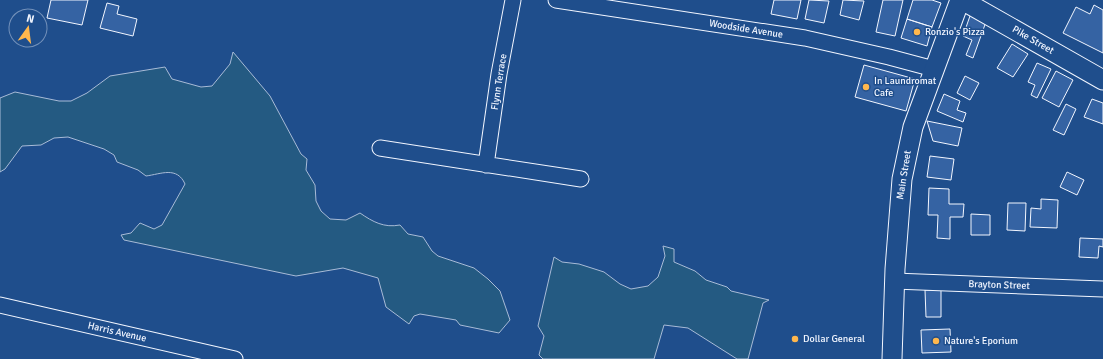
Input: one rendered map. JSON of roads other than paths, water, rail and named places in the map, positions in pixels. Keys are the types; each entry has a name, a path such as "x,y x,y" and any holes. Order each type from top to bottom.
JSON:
{"main road":[{"name":"Main Street","path":"892,359 894,281 902,179 914,127 934,69 961,0"},
{"name":"Pike Street","path":"961,0 1103,80"}],"street":[{"name":"Flynn Terrace","path":"486,165 499,74 513,0"},
{"name":"Woodside Avenue","path":"556,0 805,38 889,56 934,69"},
{"path":"380,148 581,179"},
{"name":"Brayton Street","path":"894,281 1103,289"},
{"name":"Harris Avenue","path":"0,305 235,359"}],"place":[{"name":"Ronzio's Pizza","path":"917,32"},
{"name":"In Laundromat Cafe","path":"866,87"},
{"name":"Dollar General","path":"795,339"},
{"name":"Nature's Eporium","path":"936,341"}]}
